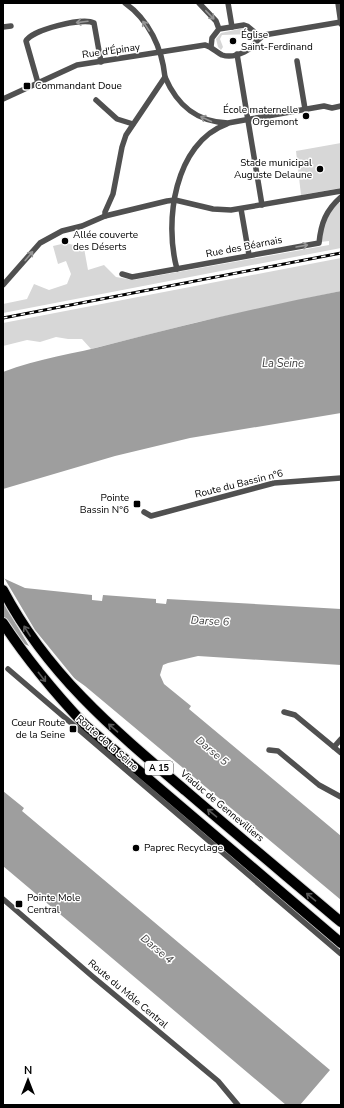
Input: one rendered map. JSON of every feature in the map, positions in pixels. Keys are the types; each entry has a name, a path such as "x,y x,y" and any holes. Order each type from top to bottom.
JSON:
{"highway":[{"name":"Viaduc de Gennevilliers","path":"3,590 34,643 65,681 104,720 341,922"},
{"name":"A 15","path":"3,623 23,654 48,686 86,725 134,768 341,943"}],"street":[{"path":"125,3 145,22 162,53 165,77 179,101 196,115 212,122 228,123 305,109 341,106"},
{"path":"198,3 216,21 219,29"},
{"path":"228,3 232,27"},
{"path":"205,45 219,29 244,25 255,32 264,35 341,22 338,3"},
{"path":"38,83 26,42 31,35 51,28 87,21 94,23 100,62"},
{"path":"3,27 11,26"},
{"path":"255,32 258,37 257,41"},
{"path":"212,38 211,47 224,55 249,51 264,35"},
{"name":"Rue d'Épinay","path":"3,99 78,65 162,53 205,45 211,47"},
{"path":"237,54 262,205"},
{"path":"297,61 305,109"},
{"path":"105,216 105,212 113,194 122,147 133,124 165,77"},
{"path":"96,100 117,119 133,124"},
{"path":"177,269 172,237 175,200 178,181 182,170 198,144 218,128 239,121"},
{"path":"3,285 40,243 62,231 82,226 105,216 175,200 212,209 241,209 341,191"},
{"name":"Rue des Béarnais","path":"122,274 132,277 319,243 321,229 326,213 341,197"},
{"path":"241,209 249,255"},
{"name":"Route du Bassin n°6","path":"144,512 151,516 274,483 341,478"},
{"name":"Route de la Seine","path":"8,670 341,954"},
{"path":"284,712 295,715 341,753"},
{"path":"334,747 341,739"},
{"path":"270,750 278,751 319,785 341,797"},
{"name":"Route du Môle Central","path":"3,899 92,976 218,1081 238,1105"}],"shaded area":[{"path":"244,28 251,34 222,35 220,39 223,47 221,50 218,47 216,39 221,33"},
{"name":"Stade municipal Auguste Delaune","path":"341,143 341,188 301,195 296,151"},
{"path":"337,202 341,204 341,248 3,313 3,304 27,299 34,284 49,290 67,284 71,274 66,261 58,264 53,246 66,243 84,248 88,270 104,265 116,277 133,280 329,245 329,241 320,242 324,221"},
{"path":"341,258 341,291 198,322 91,349 82,339 56,337 40,342 27,340 3,346 3,323"}],"water":[{"name":"La Seine","path":"341,291 341,413 190,438 115,456 3,489 3,372 43,360 97,348 197,322"},
{"path":"3,578 25,588 92,595 92,600 102,601 103,595 156,599 156,603 166,604 167,599 341,609 341,665 198,656 163,665 160,675 164,684 191,706 189,709 341,836 341,900 85,686 29,646 3,635"},
{"name":"Darse 4","path":"3,791 24,808 22,811 330,1070 300,1105 286,1105 3,866"}],"pier":[{"path":"3,576 35,630 79,684 29,646 3,602"}],"railway":[{"path":"3,318 341,253"}],"place":[{"name":"Église Saint-Ferdinand","path":"233,41"},
{"name":"Commandant Doue","path":"27,86"},
{"name":"École maternelle Orgemont","path":"306,116"},
{"name":"Stade municipal Auguste Delaune","path":"320,169"},
{"name":"Allée couverte des Déserts","path":"65,241"},
{"name":"Pointe Bassin N°6","path":"137,504"},
{"name":"Cœur Route de la Seine","path":"73,729"},
{"name":"Paprec Recyclage","path":"136,848"},
{"name":"Pointe Mole Central","path":"19,904"}],"water label":[{"name":"Darse 6","path":"210,621"},
{"name":"Darse 5","path":"212,751"}]}
